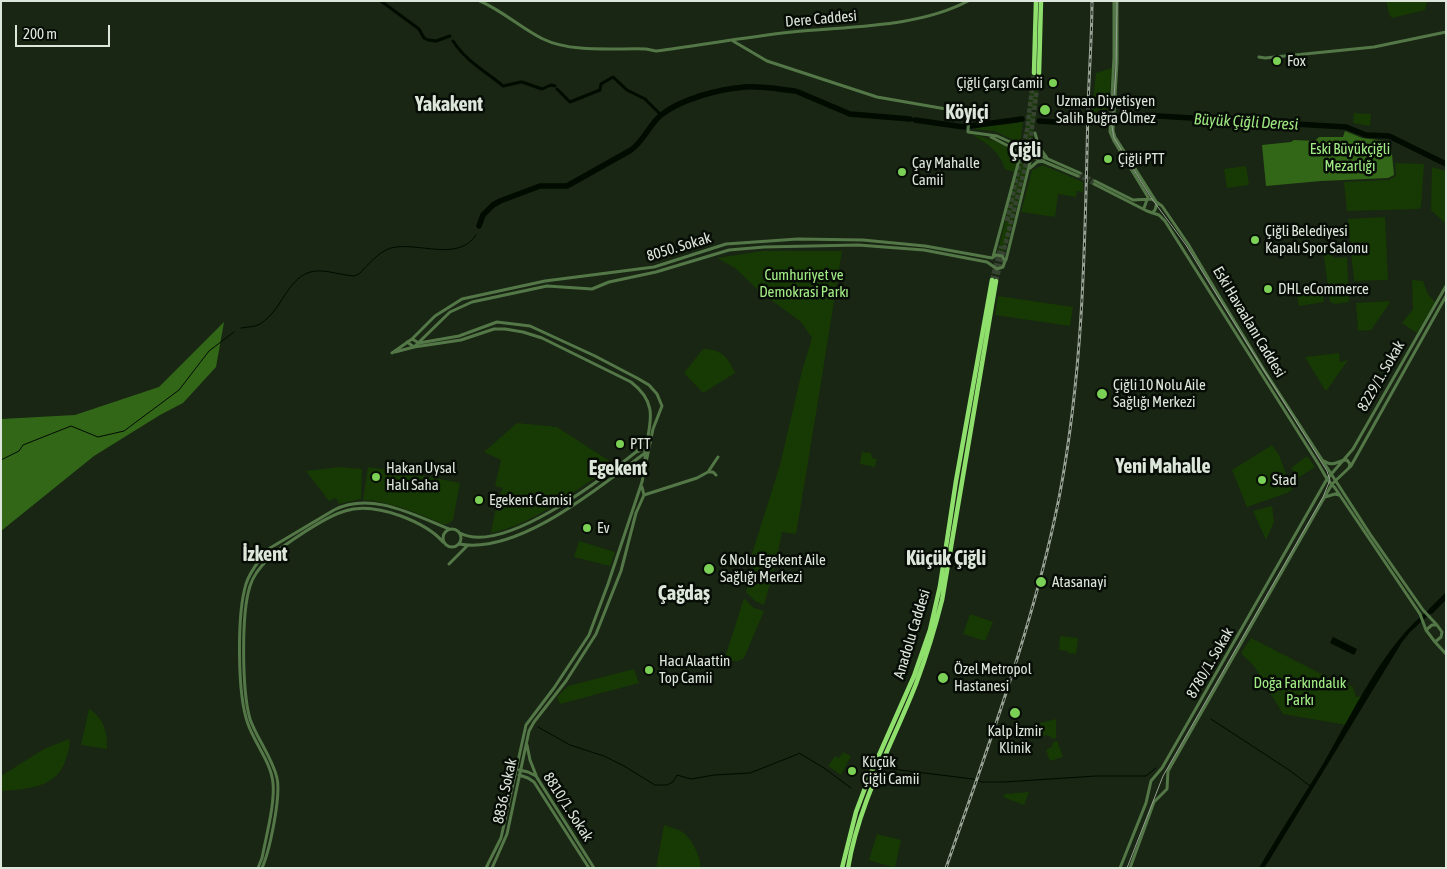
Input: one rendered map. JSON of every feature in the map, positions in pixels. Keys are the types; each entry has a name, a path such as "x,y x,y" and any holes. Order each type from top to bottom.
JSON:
{"highway":[{"path":"1036,1 1037,73 1041,1"},
{"name":"Anadolu Caddesi","path":"842,868 856,812 868,780 914,676 930,630 940,586 956,481 994,281 943,596 935,630 916,685 871,785 848,868"}],"street":[{"name":"Dere Caddesi","path":"480,1 493,6 520,26 544,40 565,47 646,49 656,51 792,32 883,24 937,14 968,1"},
{"path":"1116,1 1117,62 1111,126 1114,141 1148,196 1144,203 1144,208"},
{"path":"1259,57 1266,58 1374,47 1446,32"},
{"path":"732,41 767,61 877,97 969,113 968,131 997,136 1022,146 1028,144 1046,160 1079,175"},
{"name":"Eski Havaalanı Caddesi","path":"1111,126 1115,137 1155,200 1162,206 1188,244 1322,459 1422,612"},
{"path":"1035,133 1039,147 1046,160"},
{"path":"986,134 1007,144 1024,158 1031,157 1046,160"},
{"path":"1022,146 992,258 994,268 999,269 1005,263 1033,149"},
{"path":"1028,172 1031,166 1037,162 1046,160"},
{"path":"1095,183 1136,200 1147,198 1155,200 1156,206 1152,213 1095,183"},
{"name":"Eski Havaalanı Caddesi","path":"1152,213 1159,215 1165,220 1327,479 1422,612"},
{"name":"8050. Sokak","path":"992,258 925,246 863,240 798,239 726,244 654,267 545,281 462,299 435,316 412,339 392,353 414,347 450,312 472,302 547,286 592,289 610,282 656,272 729,250 764,247 858,245 924,250 985,261 992,264"},
{"path":"992,258 1000,255 1005,263"},
{"name":"8229/1. Sokak","path":"1332,474 1353,449 1446,286"},
{"name":"8229/1. Sokak","path":"1325,498 1332,484 1349,468 1446,296"},
{"path":"262,868 269,843 278,787 274,768 250,719 242,666 245,616 250,587 254,575 266,560 338,514 356,509 380,510 412,520 434,532 450,547 459,544 467,546 485,544 511,537 538,526 647,451 662,406 657,394 649,385 571,344 530,326 497,322 459,336 419,343 412,339"},
{"path":"407,342 414,347 461,340 494,329 523,332 542,338 631,382 641,390 647,399 651,413 642,482 608,584 589,635 554,688 526,725 519,770"},
{"path":"258,868 262,858 272,802 273,781 268,765 248,723 243,703 241,616 244,592 261,552 345,504 362,502 381,504 449,529 455,529 474,538 502,534 555,509 636,452 649,436"},
{"path":"636,452 641,450 647,451"},
{"path":"642,482 644,495 697,478 708,472 718,457"},
{"path":"638,458 642,460 645,467"},
{"path":"1322,459 1329,464 1335,464 1344,460 1349,462 1349,468"},
{"path":"708,472 713,472 716,475"},
{"name":"8780/1. Sokak","path":"1120,868 1146,803 1151,781 1162,768 1327,479 1332,474"},
{"path":"1325,498 1335,494 1340,496"},
{"name":"8836. Sokak","path":"492,868 507,834 519,770 529,731 566,681 596,634 621,572 636,513 644,495"},
{"name":"8780/1. Sokak","path":"1130,868 1154,802 1167,789 1168,771 1325,498"},
{"path":"380,510 381,504"},
{"path":"443,542 444,533 449,529"},
{"path":"459,544 460,533"},
{"path":"449,564 467,546"},
{"path":"265,550 270,556"},
{"path":"260,558 266,560"},
{"path":"1422,612 1429,616 1446,638"},
{"path":"1422,612 1426,630 1446,654"},
{"path":"1426,630 1429,626 1437,625"},
{"path":"1435,642 1442,632"},
{"path":"1195,710 1201,714"},
{"path":"527,742 530,760 536,776"},
{"name":"8810/1. Sokak","path":"519,770 536,776 594,868"},
{"path":"486,868 501,838 518,775"},
{"name":"8810/1. Sokak","path":"518,775 534,782 589,868"}],"green space":[{"path":"1386,1 1427,1 1425,10 1392,18"},
{"path":"1112,68 1108,111 1097,110 1098,118 1091,119 1096,73"},
{"path":"1032,75 1039,76 1037,107 1032,110 1028,106"},
{"path":"1028,112 1036,113 1032,141 1024,139"},
{"path":"1354,113 1371,114 1370,126 1353,123"},
{"path":"1023,121 1021,138 1018,142 994,131 974,129 1011,124"},
{"name":"Eski Büyükçiğli Mezarlığı","path":"1345,131 1362,138 1385,141 1391,144 1394,175 1388,178 1266,186 1262,145 1291,142 1294,140 1315,141 1319,137 1343,137"},
{"path":"973,134 998,142 1015,152 1018,160 1014,172 1005,169 993,149"},
{"path":"1020,162 1027,163 1028,165 1005,251 998,250"},
{"path":"1395,163 1424,164 1421,207 1418,209 1347,211 1344,182 1388,180 1396,176"},
{"path":"1043,165 1083,182 1083,192 1077,191 1076,197 1058,194 1055,217 1021,212 1032,170"},
{"path":"1246,166 1249,185 1227,188 1224,169"},
{"path":"1432,167 1446,171 1446,224 1431,210"},
{"path":"1385,217 1388,280 1354,281 1348,219"},
{"path":"1332,245 1333,258 1347,257 1349,302 1335,304 1330,302 1324,257 1316,247"},
{"name":"Cumhuriyet ve Demokrasi Parkı","path":"763,251 842,251 796,534 782,532 764,605 755,601 746,592 752,564 751,557 780,465 802,371 812,338 801,322 759,291 735,268 717,258"},
{"path":"1412,280 1423,281 1428,294 1435,302 1417,333 1402,323 1413,309"},
{"path":"1322,291 1324,302 1299,306 1297,295"},
{"path":"998,296 1073,307 1070,326 995,315"},
{"path":"1389,301 1389,304 1371,330 1358,331 1356,303"},
{"path":"224,322 216,367 183,403 94,456 1,531 1,419 75,415 159,387"},
{"path":"703,349 719,352 727,358 735,373 703,393 684,373"},
{"path":"1339,353 1340,362 1348,360 1327,390 1325,390 1305,357"},
{"path":"517,423 557,427 614,464 540,514 524,522 491,533 498,497 503,488 495,486 501,460 484,452"},
{"name":"Stad","path":"1272,445 1279,455 1292,490 1247,507 1232,470"},
{"path":"862,452 871,453 872,458 877,459 875,467 860,464"},
{"path":"1307,456 1315,467 1298,478 1291,468"},
{"path":"340,467 362,469 361,499 339,504 336,498 329,501 306,471"},
{"path":"368,467 460,483 453,520 448,524 442,524 393,505 363,500"},
{"path":"1272,506 1274,522 1266,540 1253,511"},
{"path":"579,541 615,552 610,566 574,557"},
{"path":"744,598 754,608 764,611 744,658 738,661 724,661"},
{"path":"970,614 993,622 985,641 963,634"},
{"path":"1060,636 1078,638 1076,654 1059,650"},
{"name":"Doğa Farkındalık Parkı","path":"1251,638 1343,685 1345,683 1353,687 1356,697 1363,696 1346,725 1283,714 1254,666 1241,653"},
{"path":"634,669 639,683 560,704 557,697 568,686"},
{"path":"89,709 98,716 104,726 107,737 107,749 81,745"},
{"path":"1056,719 1056,738 1053,739 1048,735 1043,736 1040,723"},
{"path":"69,739 66,759 62,769 56,776 31,788 1,791 1,776 44,749"},
{"path":"1057,741 1063,757 1050,761 1046,750 1052,747 1053,742"},
{"path":"843,752 851,756 841,775 828,766 835,756 839,758"},
{"path":"1029,792 1024,805 1003,797 1005,794"},
{"path":"664,825 679,830 691,841 697,852 701,868 656,868"},
{"path":"877,834 901,840 895,868 869,860"}],"shaded area":[{"path":"1430,609 1432,612 1402,642 1270,859 1264,868 1259,868 1323,764 1370,681 1398,640"},
{"path":"1333,637 1357,649 1354,655 1330,643"}],"waterway":[{"path":"381,1 419,29 424,38 436,41 450,36"},
{"path":"453,41 470,60 503,86 521,82"},
{"path":"557,89 570,102 600,90 601,84 613,77 627,90 645,99 661,115"},
{"path":"522,82 542,89 551,85 555,86"},
{"name":"Büyük Çiğli Deresi","path":"479,226 483,215 500,201 540,186 567,186 631,150 661,115 679,104 701,96 735,88 757,87 795,91"},
{"name":"Büyük Çiğli Deresi","path":"798,92 850,114 910,119"},
{"name":"Büyük Çiğli Deresi","path":"1039,121 1055,122 1158,116 1346,127 1366,135 1389,136 1446,164"},
{"name":"Büyük Çiğli Deresi","path":"970,126 1022,119"},
{"name":"Büyük Çiğli Deresi","path":"915,120 964,127"},
{"name":"Büyük Çiğli Deresi","path":"241,328 258,325 268,318 298,279 306,274 320,271 354,276 391,248 413,247 448,250 459,248 476,235"},
{"name":"Büyük Çiğli Deresi","path":"1,460 19,451 23,445 71,426 98,437 124,431 179,390 209,351 234,332"},
{"name":"Büyük Çiğli Deresi","path":"1431,611 1446,596"},
{"path":"1211,719 1310,786"},
{"path":"538,727 570,745 604,756 655,785 667,785 673,782 677,775 691,779 714,775 750,773 798,754"},
{"path":"799,753 824,768 851,788"},
{"path":"884,768 973,779 982,782 1096,776 1146,776 1156,768"}],"tunnel":[{"path":"1007,221 1027,130 1034,73"},
{"path":"996,281 1029,151 1039,73"},
{"path":"1080,173 1095,181"},
{"path":"1078,176 1094,184"},
{"path":"992,280 1001,246"}],"tram line":[{"path":"1117,1 1116,68 1112,126 1114,138 1152,199 1186,245 1327,471 1330,480 1323,497 1163,776 1127,868"}],"railway":[{"path":"946,868 1009,684 1037,592 1059,498 1074,401 1082,303 1092,1"}],"place":[{"name":"Fox","path":"1277,61"},
{"name":"Çiğli Çarşı Camii","path":"1053,83"},
{"name":"Uzman Diyetisyen Salih Buğra Ölmez","path":"1045,110"},
{"name":"Çiğli PTT","path":"1108,159"},
{"name":"Çay Mahalle Camii","path":"902,172"},
{"name":"Çiğli Belediyesi Kapalı Spor Salonu","path":"1255,240"},
{"name":"DHL eCommerce","path":"1268,289"},
{"name":"Çiğli 10 Nolu Aile Sağlığı Merkezi","path":"1102,394"},
{"name":"PTT","path":"620,444"},
{"name":"Hakan Uysal Halı Saha","path":"376,477"},
{"name":"Stad","path":"1262,480"},
{"name":"Egekent Camisi","path":"479,500"},
{"name":"Ev","path":"587,528"},
{"name":"6 Nolu Egekent Aile Sağlığı Merkezi","path":"709,569"},
{"name":"Atasanayi","path":"1041,582"},
{"name":"Hacı Alaattin Top Camii","path":"649,670"},
{"name":"Özel Metropol Hastanesi","path":"943,678"},
{"name":"Kalp İzmir Klinik","path":"1015,713"},
{"name":"Küçük Çiğli Camii","path":"852,771"}],"district":[{"name":"Yakakent","path":"449,105"},
{"name":"Köyiçi","path":"967,113"},
{"name":"Çiğli","path":"1025,151"},
{"name":"Yeni Mahalle","path":"1163,467"},
{"name":"Egekent","path":"618,469"},
{"name":"İzkent","path":"265,555"},
{"name":"Küçük Çiğli","path":"946,559"},
{"name":"Çağdaş","path":"684,594"}]}
